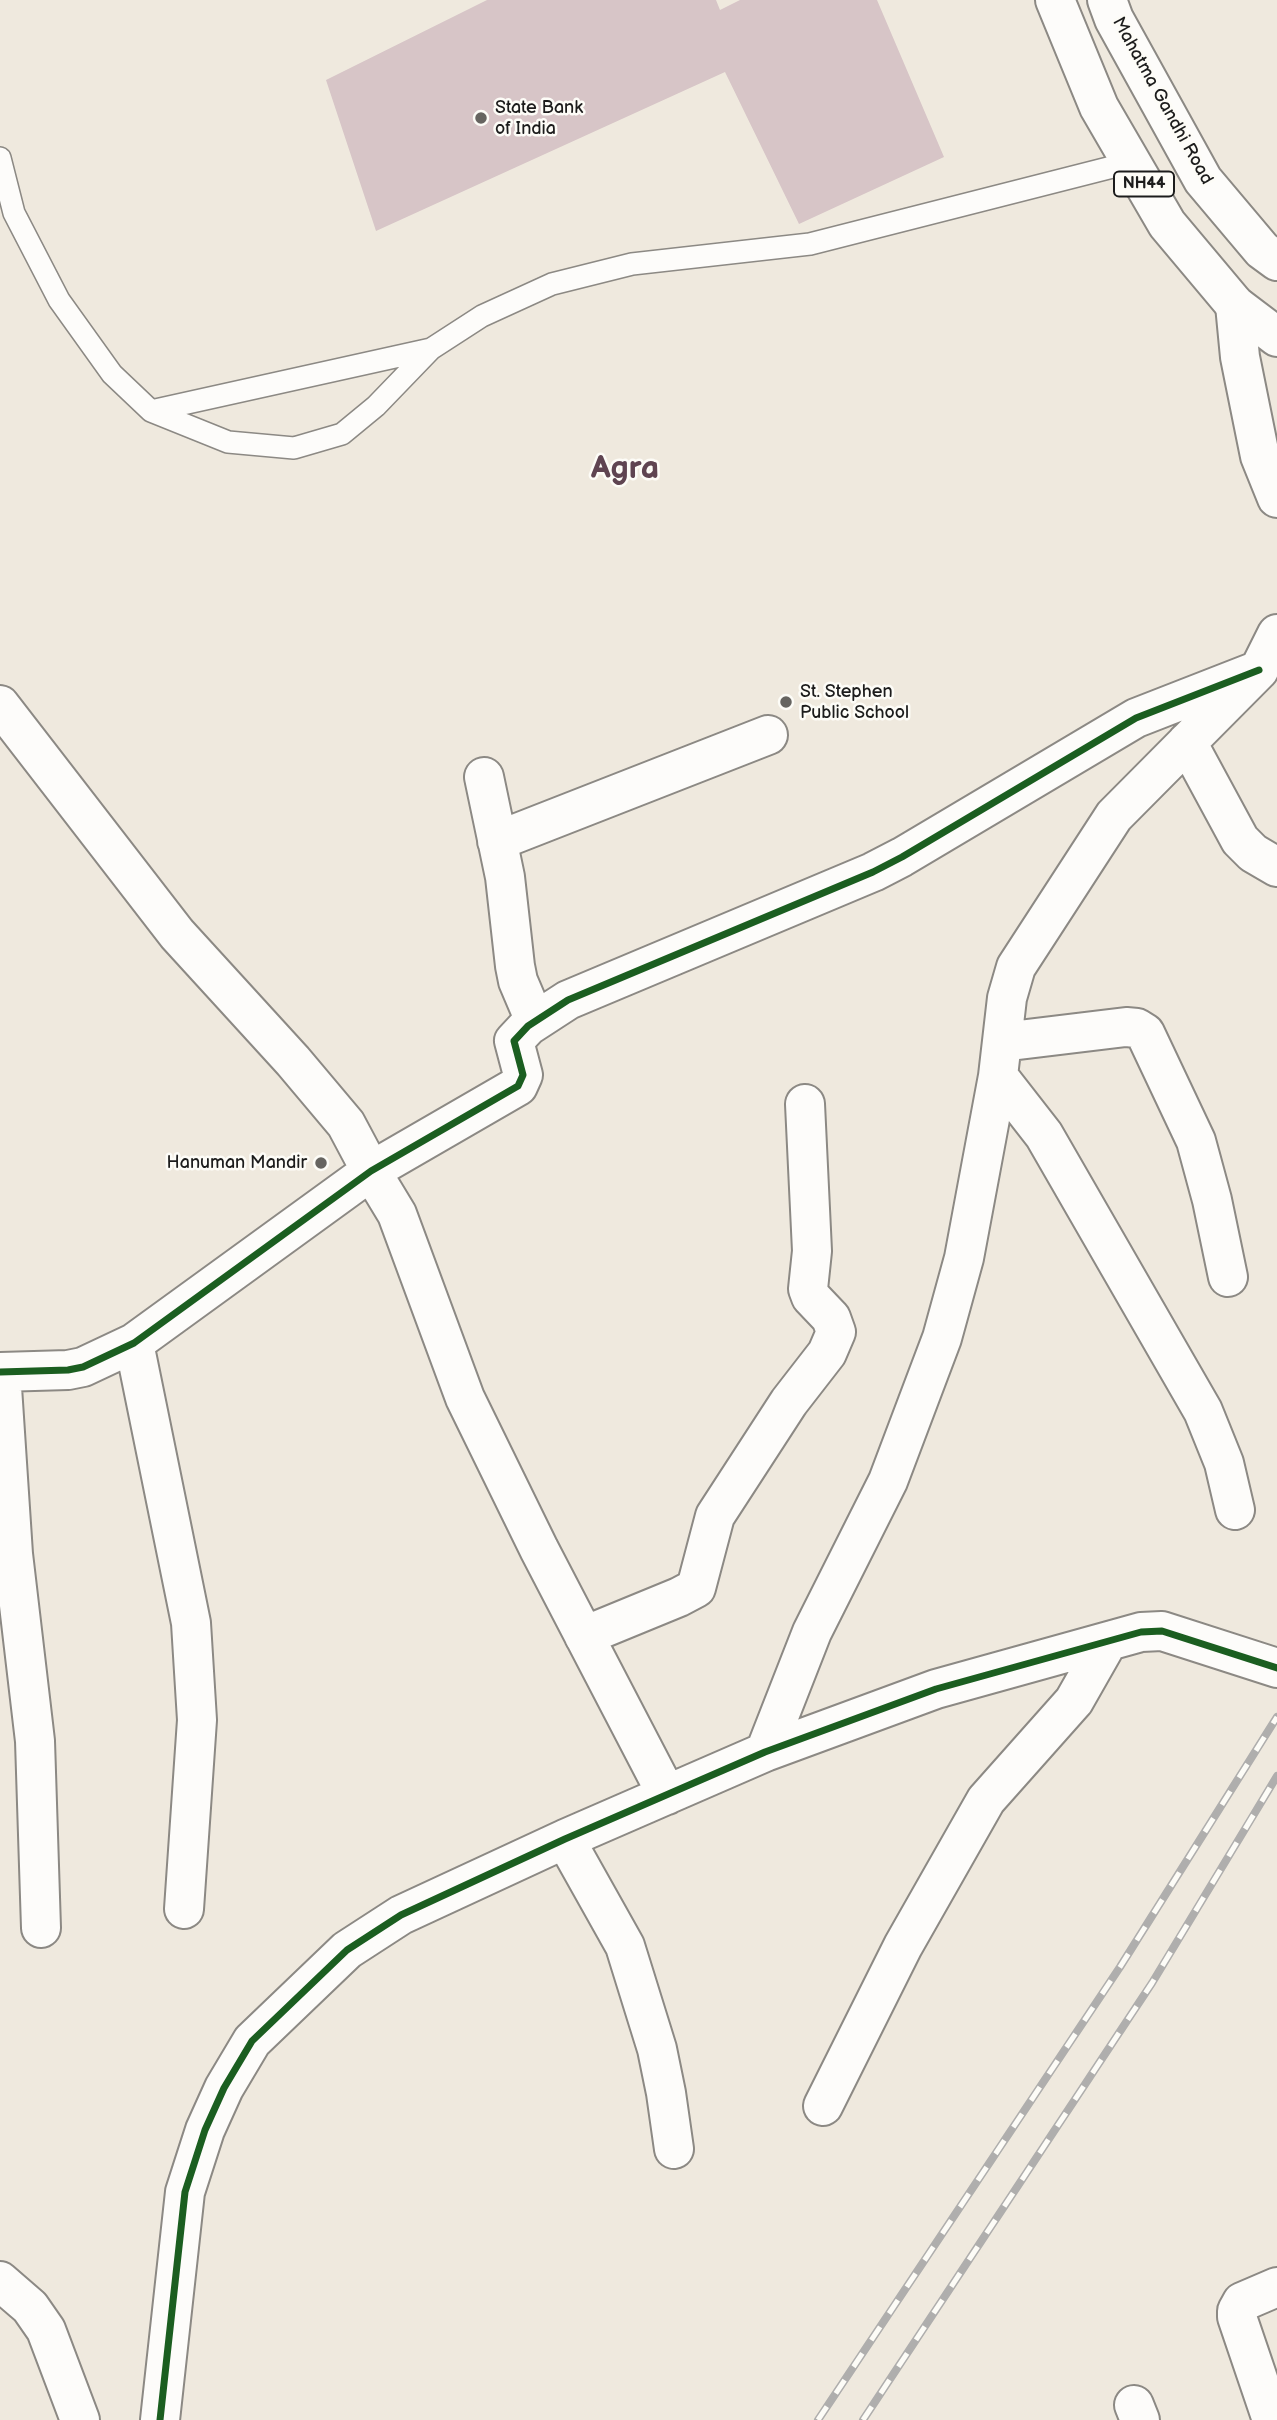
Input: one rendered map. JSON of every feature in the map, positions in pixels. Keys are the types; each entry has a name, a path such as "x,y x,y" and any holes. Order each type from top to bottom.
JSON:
{"main road":[{"name":"NH44","path":"1055,0 1099,107 1167,224 1235,304 1277,337"},
{"name":"Mahatma Gandhi Road","path":"1107,0 1114,19 1203,180 1262,250 1277,261"},
{"path":"1235,304 1240,357 1260,456 1277,498"},
{"path":"765,1752 812,1632 888,1481 942,1338 964,1258 1000,1059 1010,983 1016,967 1114,816 1259,670 1277,634"},
{"path":"41,1928 35,1741 13,1554 0,1372 83,1367 134,1343 370,1171 518,1086 523,1075 514,1041 535,1021 568,1000 873,872 1136,718 1259,670"},
{"path":"0,705 177,934 293,1061 346,1124 370,1171 397,1214 465,1398 667,1795"},
{"path":"497,841 768,735"},
{"path":"1187,742 1240,840 1254,853 1277,867"},
{"path":"484,777 505,877 518,981 535,1021"},
{"path":"1000,1059 1126,1027 1137,1028 1145,1033 1196,1141 1228,1277"},
{"path":"1000,1059 1203,1411 1224,1464 1235,1510"},
{"path":"584,1636 696,1588 715,1516 789,1402 827,1353 836,1332 831,1318 811,1297 808,1289 812,1251 805,1104"},
{"path":"134,1343 192,1635 197,1720 184,1909"},
{"path":"160,2420 185,2192 205,2130 223,2088 252,2041 347,1950 390,1922 565,1839 765,1752 936,1689 1141,1632 1162,1631 1277,1668"},
{"path":"823,2106 903,1946 986,1800 1074,1701 1107,1643"},
{"path":"565,1839 625,1946 657,2049 674,2149"},
{"path":"0,2281 30,2307 46,2330 80,2420"},
{"path":"1272,2420 1237,2311 1238,2306 1248,2299 1277,2287"}],"lane":[{"path":"0,158 14,213 59,300 112,374 151,411 228,442 294,448 342,434 376,406 431,349 482,316 552,285 632,264 810,244 1132,162"},
{"path":"151,411 431,349"}],"building":[{"name":"State Bank of India","path":"487,0 716,0 720,10 740,0 877,0 944,157 799,224 725,72 376,231 326,80"}],"railway":[{"path":"818,2420 1120,1967 1277,1717"},
{"path":"863,2420 1152,1983 1277,1776"}],"cycle path":[{"path":"0,1372 83,1367 134,1343 371,1171 518,1086 523,1075 514,1041 528,1026 568,1000 873,872 1136,718 1259,670"},
{"path":"160,2420 185,2192 205,2130 224,2088 252,2041 347,1950 401,1915 565,1839 765,1752 936,1689 1141,1632 1162,1631 1277,1668"}],"place":[{"name":"State Bank of India","path":"481,118"},
{"name":"St. Stephen Public School","path":"786,702"},
{"name":"Hanuman Mandir","path":"321,1163"}],"district":[{"name":"Agra","path":"625,470"}]}
